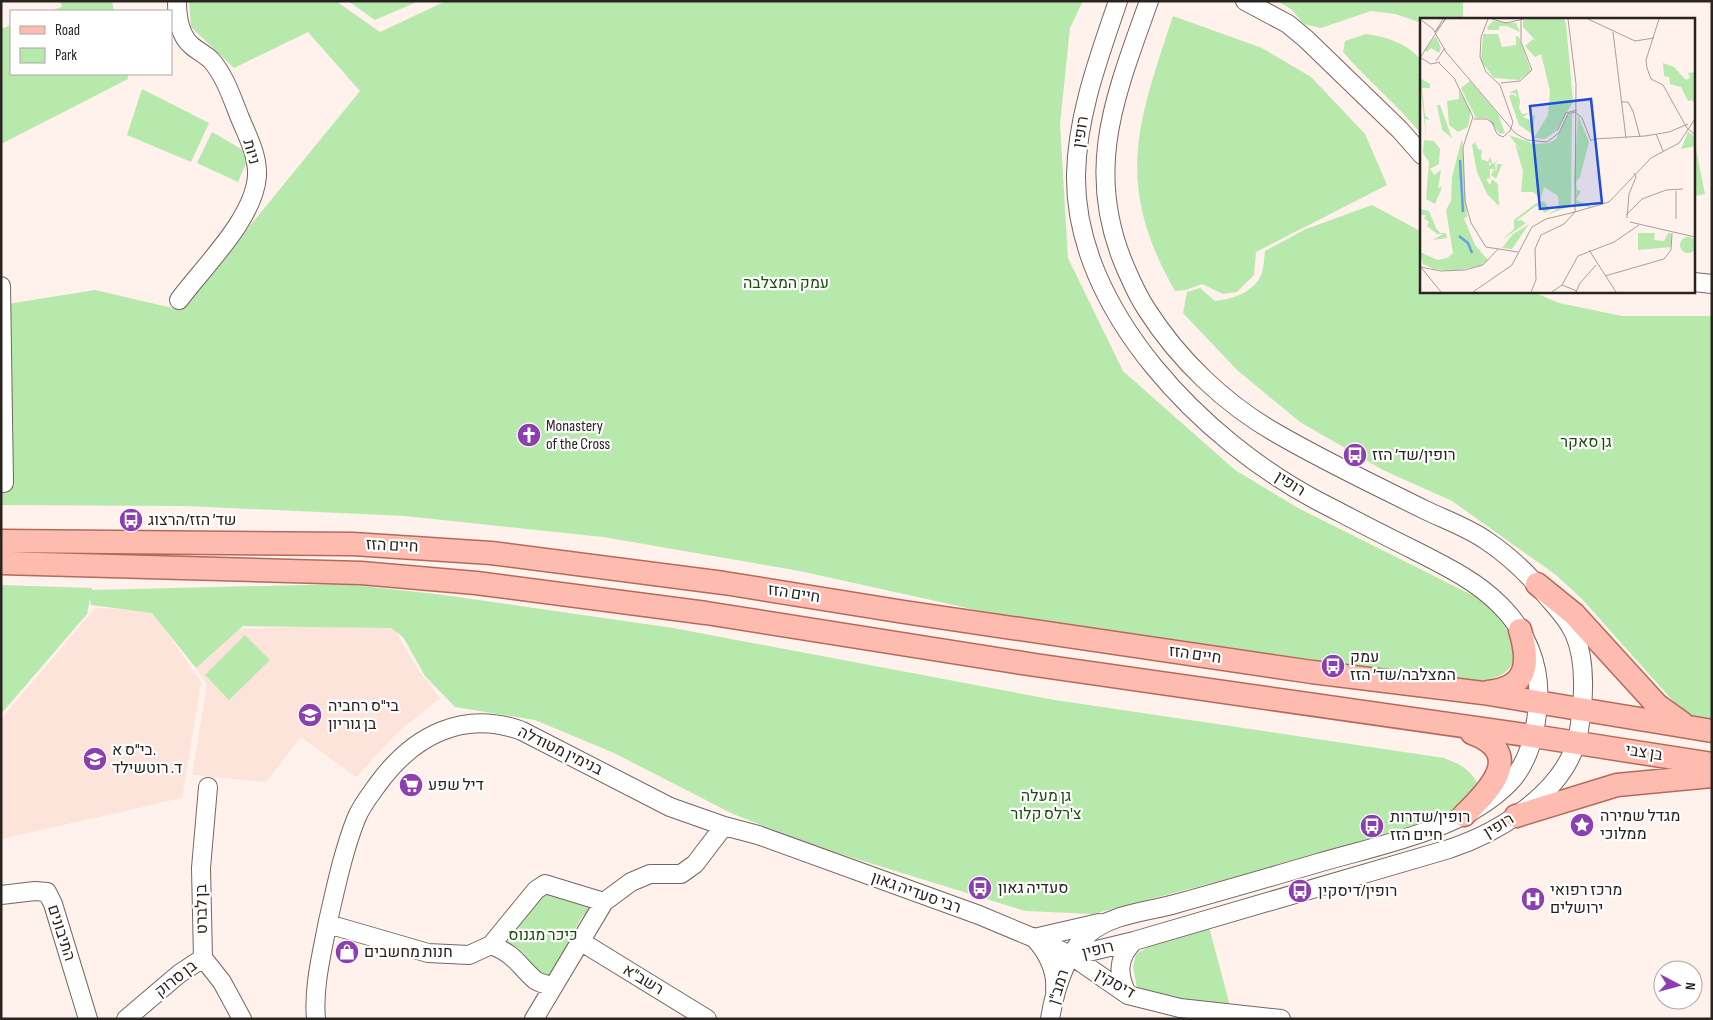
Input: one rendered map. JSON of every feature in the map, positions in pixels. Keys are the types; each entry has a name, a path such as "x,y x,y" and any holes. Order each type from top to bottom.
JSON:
{"main road":[{"name":"חיים הזז","path":"1,541 354,544 491,553 724,582 904,612 1312,672 1483,693 1582,708"},
{"name":"חיים הזז","path":"1,562 361,573 476,584 706,613 1035,665 1577,743"},
{"path":"1537,584 1574,614 1657,705 1668,714 1702,729"},
{"path":"1483,693 1508,687 1522,675 1525,658 1520,630"},
{"name":"בן צבי","path":"1582,708 1702,729"},
{"path":"1450,725 1490,741 1497,746 1500,754 1500,763 1493,782 1464,815"},
{"name":"בן צבי","path":"1577,743 1712,764"},
{"path":"1516,816 1618,785 1712,776"}],"street":[{"name":"ניות","path":"178,1 177,16 181,31 190,45 210,60 224,81 253,148 257,175 251,198 239,222 179,300"},
{"name":"רופין","path":"1072,956 1085,936 1109,921 1177,904 1418,834 1464,815 1495,796 1513,779 1525,759 1533,736 1538,701 1538,677 1533,658 1520,630 1499,604 1466,578 1312,498 1238,450 1214,430 1180,395 1123,326 1098,275 1081,226 1076,177 1082,120 1097,63 1118,1"},
{"name":"רופין","path":"1072,956 1134,941 1449,849 1494,831 1516,816 1556,778 1571,758 1577,743 1582,708 1582,661 1576,637 1565,618 1537,584 1517,564 1486,540 1328,461 1259,422 1201,376 1147,310 1115,242 1109,220 1104,177 1110,126 1116,98 1149,1"},
{"path":"1245,1 1288,24 1306,39 1400,130 1420,153"},
{"path":"1696,282 1712,284"},
{"path":"1,286 4,483"},
{"name":"בנימין מטודלה","path":"316,1019 316,990 328,924 356,818 388,769 409,749 435,732 458,725 479,722 507,725 670,807 724,826 758,834"},
{"name":"בן לברט","path":"208,787 201,868 203,958 222,982 242,1019"},
{"path":"534,1019 604,902 631,882 650,874 681,874 695,864 724,826"},
{"name":"רבי סעדיה גאון","path":"758,834 979,915 1072,956"},
{"path":"328,924 428,954 469,955 491,945 536,890 545,884 604,902"},
{"name":"התיבונים","path":"1,895 34,891 47,892 53,904 88,1019"},
{"path":"1054,992 1055,980 1050,963 1042,947 1034,938 1109,921"},
{"name":"רשב\"א","path":"580,941 707,1019"},
{"path":"1128,995 1120,977 1120,966 1124,952 1134,941"},
{"path":"491,945 505,950 524,966 536,981 553,986"},
{"name":"רמב\"ן","path":"1050,1019 1054,992 1064,967 1072,956"},
{"name":"דיסקין","path":"1072,956 1128,995 1180,1008 1281,1019"},
{"name":"בן סרוק","path":"126,1019 179,974 203,958"}],"shaded area":[{"name":"בי\"ס א. ד. רוטשילד","path":"95,608 152,611 201,682 182,798 1,839 1,719"},
{"name":"בי\"ס רחביה בן גוריון","path":"355,625 394,629 417,668 440,698 397,733 356,777 301,737 266,782 192,775 207,685 196,668 237,629"}],"green space":[{"path":"60,1 112,1 114,10 52,10 62,7"},
{"name":"עמק המצלבה","path":"189,1 336,1 380,32 446,1 1083,1 1070,28 1060,124 1068,258 1123,371 1235,470 1298,508 1482,600 1502,617 1511,629 1515,649 1512,664 1504,673 1492,679 1477,681 1139,646 800,571 603,537 405,516 186,506 1,505 1,305 95,290 181,310 360,91 308,32 234,68 191,27"},
{"path":"348,1 419,1 375,20"},
{"path":"1277,1 1463,1 1463,18 1420,18 1420,22 1395,14 1371,11 1321,28 1304,24 1291,9"},
{"path":"1173,16 1262,48 1311,77 1365,134 1387,185 1256,252 1254,275 1237,292 1223,294 1202,284 1186,290 1175,291 1156,253 1144,218 1138,186 1138,154 1142,123 1160,55"},
{"path":"10,25 10,75 128,75 128,79 1,144 1,29"},
{"path":"1366,34 1382,37 1403,45 1420,59 1420,133 1343,52 1345,41"},
{"path":"142,89 209,123 191,162 127,135"},
{"path":"212,132 250,154 238,182 197,163"},
{"path":"1696,149 1705,194 1696,196"},
{"name":"גן סאקר","path":"1372,205 1420,231 1420,292 1533,292 1559,303 1622,316 1712,316 1712,722 1696,719 1674,702 1581,598 1556,575 1452,501 1383,470 1300,422 1237,370 1183,313 1187,292 1200,288 1215,301 1228,299 1247,291 1261,275 1265,251 1306,229"},
{"name":"גן מעלה צ'רלס קלור","path":"345,584 444,595 673,628 1055,700 1444,758 1455,762 1472,774 1478,784 1459,812 1420,827 1093,914 1025,911 821,848 733,814 614,753 535,720 455,707 425,676 403,637 391,628 243,626 196,668 152,613 91,605 90,598 87,614 1,714 1,585 92,588 92,590"},
{"path":"245,635 270,660 229,700 205,675"},
{"name":"כיכר מגנוס","path":"544,892 594,904 580,920 550,979 538,970 525,954 507,942"},
{"path":"1209,927 1230,1006 1138,993 1133,967 1136,954 1150,946"}],"place":[{"name":"Monastery of the Cross","path":"529,435"},
{"name":"רופין/שד׳ הזז","path":"1355,455"},
{"name":"שד׳ הזז/הרצוג","path":"131,520"},
{"name":"עמק המצלבה/שד׳ הזז","path":"1333,666"},
{"name":"בי\"ס רחביה בן גוריון","path":"310,715"},
{"name":"בי\"ס א. ד. רוטשילד","path":"95,759"},
{"name":"דיל שפע","path":"411,785"},
{"name":"מגדל שמירה ממלוכי","path":"1582,825"},
{"name":"רופין/שדרות חיים הזז","path":"1372,826"},
{"name":"סעדיה גאון","path":"980,888"},
{"name":"רופין/דיסקין","path":"1300,891"},
{"name":"מרכז רפואי ירושלים","path":"1533,899"},
{"name":"חנות מחשבים","path":"347,952"}]}
